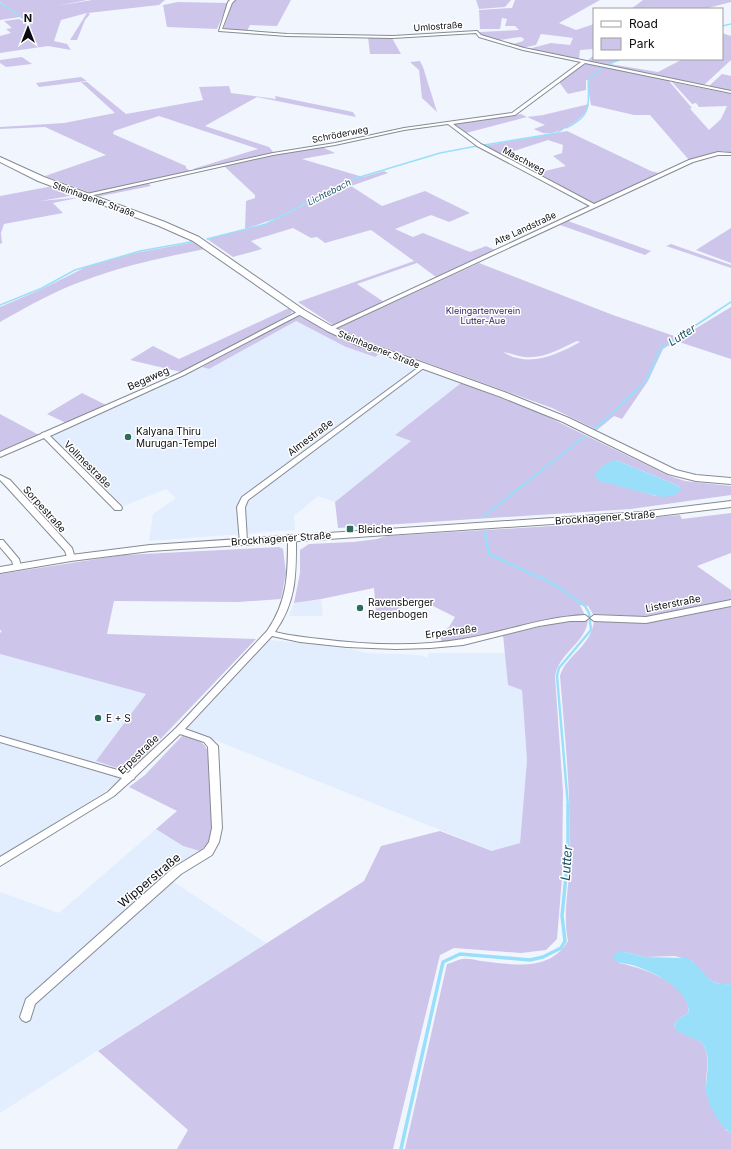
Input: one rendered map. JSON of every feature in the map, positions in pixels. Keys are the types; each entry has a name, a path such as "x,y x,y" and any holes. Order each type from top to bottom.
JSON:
{"main road":[{"name":"Steinhagener Straße","path":"0,159 40,179 162,224 196,239 301,312 330,329 360,343 504,395 566,420 672,472 696,478 731,481"},
{"name":"Brockhagener Straße","path":"0,570 71,558 150,548 292,537 641,515 731,504"}],"street":[{"name":"Umlostraße","path":"233,0 230,2 219,29 220,30 287,35 393,37 477,32 480,36 509,46 731,92"},
{"name":"Schröderweg","path":"85,195 273,154 335,144 404,129 514,114 584,62"},
{"name":"Maschweg","path":"449,123 479,145 594,206"},
{"name":"Alte Landstraße","path":"330,329 691,161 718,153 731,154"},
{"name":"Begaweg","path":"0,455 44,434 182,374 301,312"},
{"name":"Almestraße","path":"243,541 241,507 245,500 253,492 423,366"},
{"name":"Vollmestraße","path":"44,434 118,508"},
{"name":"Sorpestraße","path":"0,476 69,550 71,558"},
{"name":"Erpestraße","path":"0,862 94,806 130,777 179,730 270,633 280,620 288,602 292,537"},
{"path":"0,542 16,561 17,566"},
{"name":"Listerstraße","path":"590,618 646,620 731,603"},
{"name":"Erpestraße","path":"270,633 288,638 369,647 399,647 463,642 548,622 571,618 590,618"},
{"name":"Wipperstraße","path":"26,1017 30,1002 177,871 208,852 214,842 217,828 213,746 207,740 179,730"},
{"path":"0,739 130,777"}],"shaded area":[{"path":"296,321 346,347 374,357 379,354 461,383 396,434 411,441 335,502 318,496 294,516 295,530 149,541 153,514 176,498 166,489 124,506 52,437 54,433 202,367 209,369"},
{"path":"321,599 323,616 289,616 294,603"},
{"path":"270,640 340,647 368,653 421,655 428,658 428,653 505,653 508,685 522,689 527,760 520,843 493,851 187,729"},
{"path":"0,654 146,694 97,761 117,768 127,768 131,770 106,791 0,857"},
{"path":"156,829 183,846 200,851 174,868 172,881 266,943 0,1113 0,892 59,913"}],"green space":[{"path":"0,0 87,0 56,6 92,0 165,0 159,5 88,13 90,14 85,20 77,40 70,40 87,13 61,20 54,41 67,44 71,50 48,46 0,53 0,36 11,33 6,29 12,28 4,21 19,19 32,26 0,2"},
{"path":"236,0 291,0 277,26 250,25 247,31 223,30 232,3"},
{"path":"476,0 511,0 505,7 479,9"},
{"path":"515,0 600,0 559,23 576,30 593,24 593,49 580,50 579,59 528,49 551,43 570,45 573,38 541,34 536,45 522,48 510,45 523,41 524,39 521,37 494,40 479,32 519,30 515,26 505,26 507,19 502,18 500,29 480,29 479,10 512,8"},
{"path":"643,0 731,0 731,2 708,8 632,8"},
{"path":"178,2 228,3 217,29 167,27 163,5"},
{"path":"0,3 1,4 20,17 0,20"},
{"path":"723,33 731,36 731,60 704,85 587,61 593,56 593,60 620,60 610,64 658,72 681,60 723,60"},
{"path":"368,37 392,38 401,54 370,54"},
{"path":"22,57 32,64 6,67 0,63 0,60"},
{"path":"420,61 437,112 422,98 419,70 410,62"},
{"path":"583,63 668,80 709,130 721,119 727,106 699,107 696,103 692,104 672,82 731,94 731,153 723,151 689,160 650,115 634,115 591,105 589,80 586,80 586,90 568,94 559,82"},
{"path":"722,74 731,76 731,91 709,86"},
{"path":"81,77 87,81 39,87 36,83"},
{"path":"81,82 87,82 126,114 203,100 199,87 229,86 231,93 276,99 275,96 353,112 356,117 257,97 205,126 269,147 274,153 196,170 193,169 258,149 159,116 114,131 113,134 186,166 186,168 190,171 91,193 45,176 106,155 45,127 0,129 0,127 64,123 115,113"},
{"path":"589,104 587,110 577,121 556,132 543,133 534,129 545,125 527,117 543,115"},
{"path":"521,114 527,117 466,133 453,124"},
{"path":"567,131 651,171 659,173 594,204 536,173 566,166 553,156 562,153 563,145 548,140 502,155 483,146"},
{"path":"322,147 335,153 302,159 363,177 384,171 388,173 351,186 382,206 425,191 470,213 449,222 431,215 395,229 413,237 423,233 470,252 486,246 495,250 436,277 417,263 357,284 384,302 333,325 298,302 414,261 371,230 325,243 317,237 311,238 293,228 251,241 262,249 233,257 207,239 267,224 337,188 336,187 277,218 245,229 246,201 255,198 255,195 224,166 274,155"},
{"path":"148,183 151,186 101,196 95,195"},
{"path":"53,186 76,195 40,201 82,197 53,203 63,213 4,224 1,233 2,243 0,244 0,196"},
{"path":"568,221 651,251 645,255 560,225"},
{"path":"731,228 731,263 696,250"},
{"path":"195,242 205,249 143,262 72,285 51,294 0,322 0,307 42,289 86,267 135,253"},
{"path":"671,244 731,265 731,268 666,246"},
{"name":"Kleingartenverein Lutter-Aue","path":"479,263 613,315 680,338 731,307 731,359 676,341 663,349 648,381 622,419 614,416 597,430 552,408 367,341 338,328","holes":["577,341 580,342 562,351 542,358 523,359 513,357 503,352 524,357 531,357 552,353"]},
{"path":"289,308 292,312 290,314 242,341 181,372 130,360 153,346 179,359"},
{"path":"296,316 302,316 345,341 379,354 375,357 346,347 296,321 209,369 202,367"},
{"path":"461,383 542,414 667,475 685,481 731,486 731,495 631,509 338,528 335,502 411,441 395,435","holes":["616,460 679,486 680,488 656,496 620,485"]},
{"path":"82,393 106,405 66,423 47,414"},
{"path":"0,414 39,435 0,453"},
{"path":"731,513 731,553 697,566 731,590 731,600 653,617 593,614 588,606 580,605 585,615 549,620 460,640 442,642 439,634 449,627 455,617 419,599 391,613 376,613 374,588 294,603 300,573 300,550 309,544 353,542 377,539 387,536 568,525 680,515 682,519"},
{"path":"279,547 283,549 286,573 281,599 238,602 114,601 107,634 256,639 131,770 127,768 117,768 96,761 146,694 0,654 0,633 2,631 0,630 0,574 123,555"},
{"path":"731,606 731,984 723,985 712,981 704,976 692,961 675,956 645,957 625,952 619,963 651,973 674,985 682,994 687,1003 688,1013 678,1019 674,1026 677,1030 701,1042 704,1046 707,1057 707,1093 726,1130 731,1133 731,1149 405,1149 447,964 460,959 505,964 529,964 540,962 551,958 560,951 568,941 566,920 570,867 570,811 560,676 567,662 588,638 594,621 637,623 660,621"},
{"path":"571,620 588,620 582,635 561,661 555,677 563,791 562,878 557,939 546,950 521,953 454,948 440,955 393,1149 177,1149 188,1130 98,1051 364,881 381,846 440,831 492,851 520,843 527,760 522,690 508,685 503,635"},
{"path":"183,735 203,744 208,751 209,757 212,834 209,843 200,851 183,846 156,829 177,811 129,787 145,775"}],"water":[{"path":"616,460 679,486 681,490 673,496 661,497 599,481 594,475 606,463"},
{"path":"617,952 625,952 645,957 687,958 698,966 706,976 715,982 731,984 731,1133 722,1125 708,1100 706,1089 708,1062 704,1046 698,1040 681,1033 674,1026 678,1019 688,1013 688,1005 681,993 676,988 652,973 639,967 614,960 614,955"}],"waterway":[{"path":"0,3 21,17"},
{"name":"Lichtebach","path":"723,26 731,24"},
{"name":"Lichtebach","path":"607,65 619,60"},
{"name":"Lichtebach","path":"566,128 581,119 585,114 589,96 588,80 603,67"},
{"name":"Lichtebach","path":"484,145 557,133 563,129"},
{"name":"Lichtebach","path":"207,239 266,224 350,180 440,153 477,146"},
{"name":"Lichtebach","path":"0,305 42,288 75,270 140,251 196,241"},
{"name":"Lutter","path":"714,313 731,302"},
{"name":"Lutter","path":"595,429 646,381 661,348 716,312"},
{"name":"Lutter","path":"483,517 585,436"},
{"name":"Lutter","path":"485,533 489,554 554,584 585,606 589,613 591,630 559,668 557,676 568,806"},
{"name":"Lutter","path":"401,1149 443,962 460,954 530,960 543,957 561,948 565,941 562,916 568,856 568,806"}],"place":[{"name":"Kalyana Thiru Murugan-Tempel","path":"128,437"},
{"name":"Bleiche","path":"350,529"},
{"name":"Ravensberger Regenbogen","path":"360,608"},
{"name":"E + S","path":"98,718"}]}
